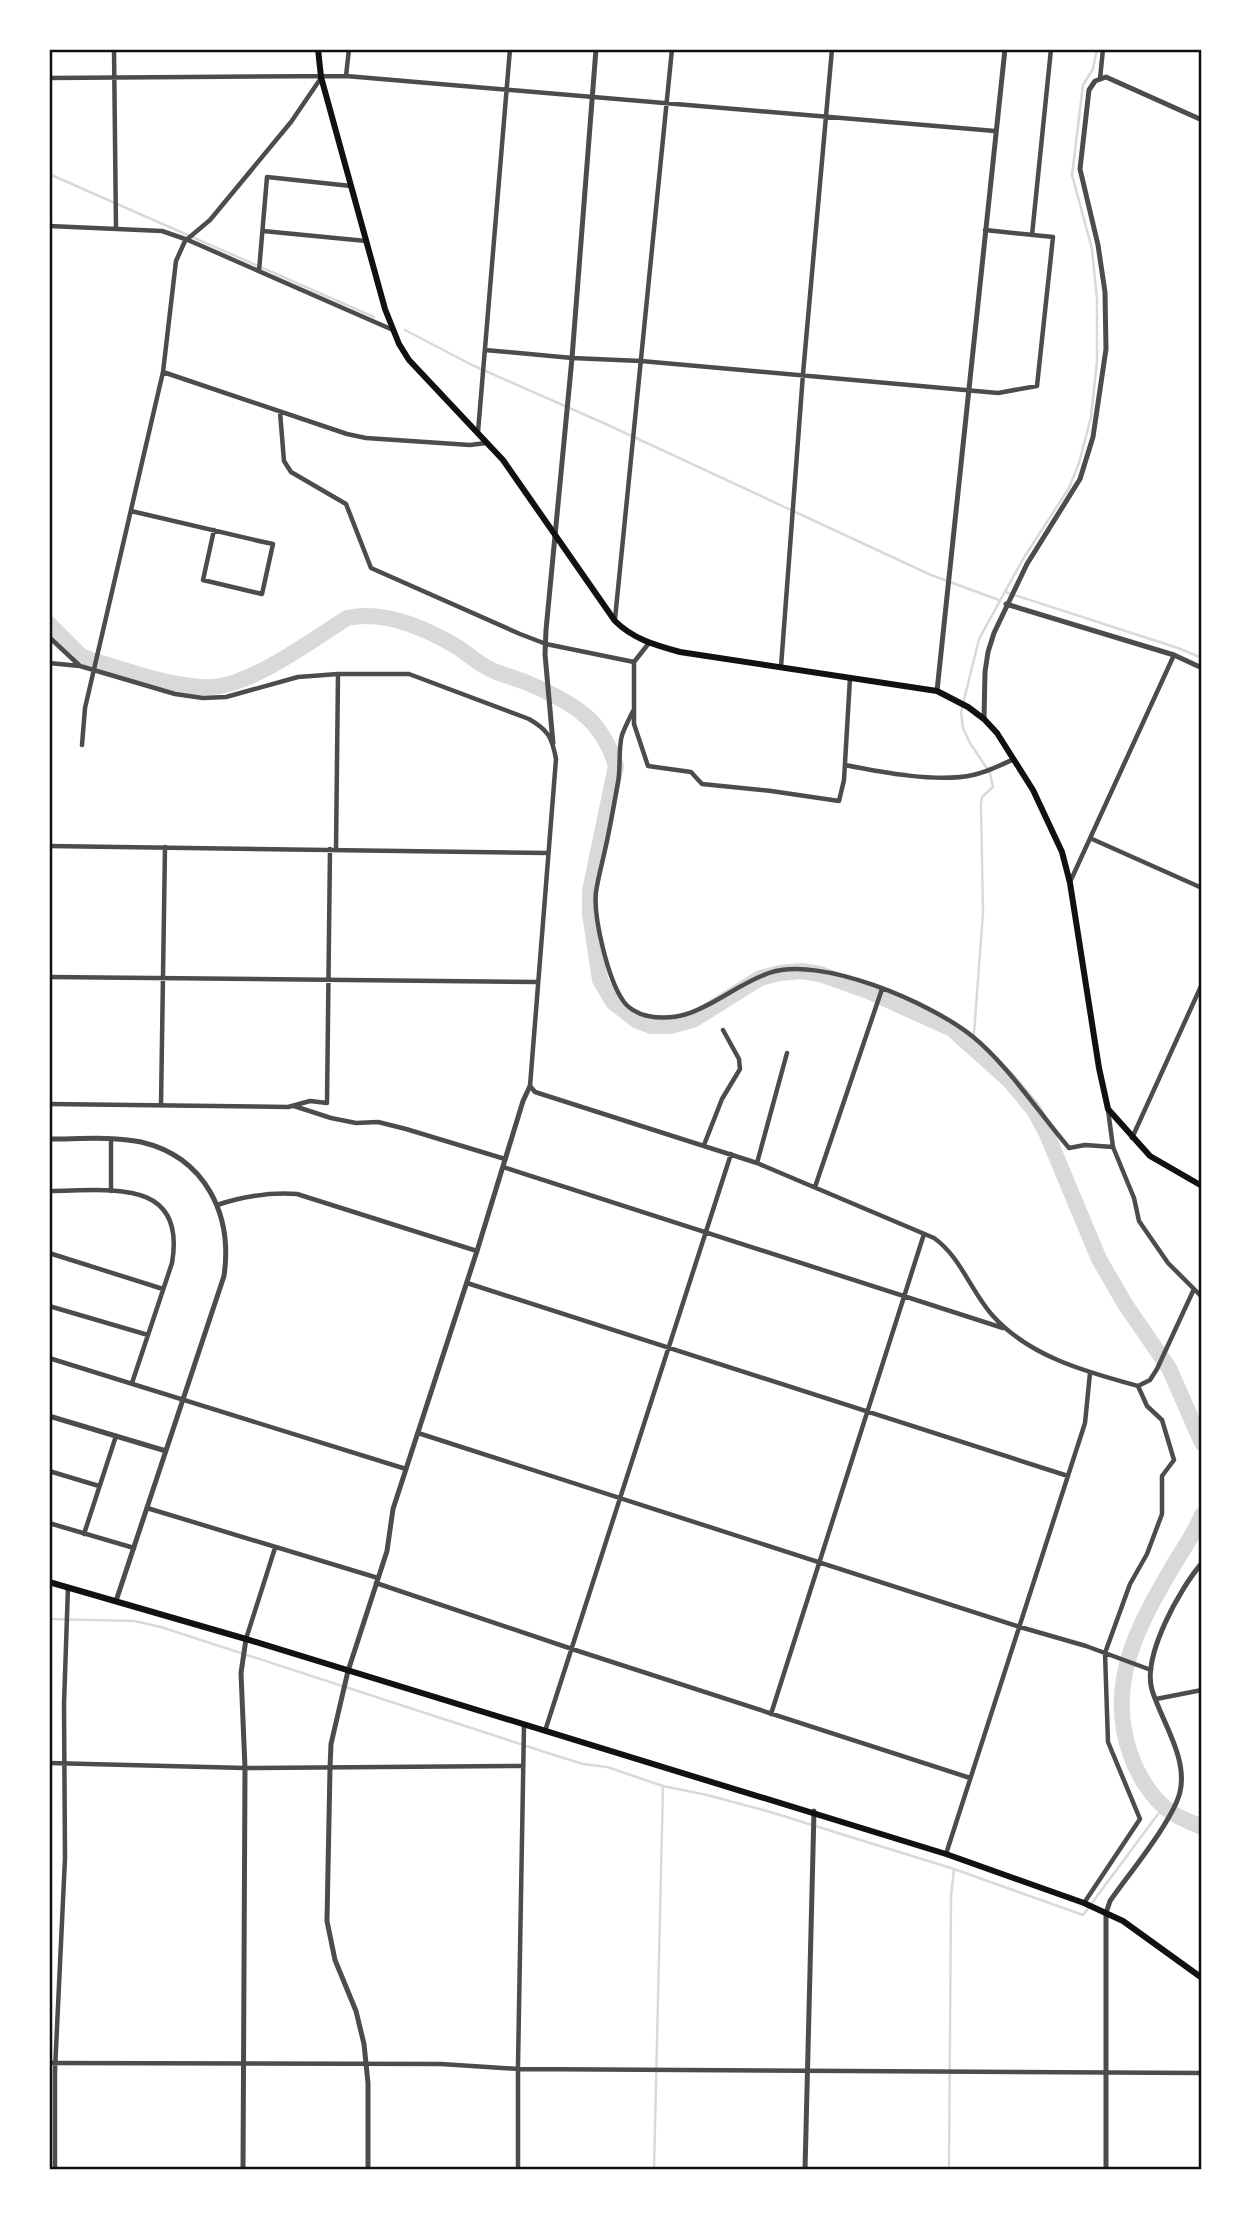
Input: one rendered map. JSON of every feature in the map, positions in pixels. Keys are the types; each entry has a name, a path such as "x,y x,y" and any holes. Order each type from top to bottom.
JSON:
{"main road":[{"path":"318,49 321,77 385,309 409,360 503,460 615,621 626,632 649,643 680,652 937,691 968,707 984,719 1015,759 1062,852 1070,883 1108,1109 1150,1156 1202,1186"},
{"path":"49,1582 246,1639 946,1853 1084,1903 1123,1921 1202,1978"}],"street":[{"path":"114,49 116,229"},
{"path":"346,76 349,49"},
{"path":"478,434 510,49"},
{"path":"368,2170 367,2064 356,2011 335,1959 327,1921 331,1744 348,1671 387,1551 393,1509 530,1086 556,759 549,707 546,644 596,49"},
{"path":"615,621 673,49"},
{"path":"781,667 803,374 832,49"},
{"path":"937,691 1004,49"},
{"path":"1032,235 1051,49"},
{"path":"1100,79 1103,49"},
{"path":"49,78 346,76 995,131"},
{"path":"984,719 988,652 1006,604 1027,564 1080,479 1093,437 1106,349 1105,292 1098,245 1080,169 1089,90 1095,81 1106,76 1202,120"},
{"path":"82,745 85,708 163,372 176,261 188,240 210,220 291,122 321,77"},
{"path":"259,271 267,177 351,186"},
{"path":"49,226 162,231 394,330"},
{"path":"485,350 803,374 998,393 1037,386 1053,237 985,230"},
{"path":"262,231 366,241"},
{"path":"163,372 347,434 366,438 470,445 486,443"},
{"path":"280,412 284,461 291,472 346,504 371,568 546,644 634,662"},
{"path":"131,511 214,530 273,544 262,594 203,580 214,530"},
{"path":"1006,604 1174,655 1202,668"},
{"path":"49,636 80,666"},
{"path":"649,643 634,662 633,710 634,724 648,766 691,772 702,784 839,801 845,765 850,678"},
{"path":"1070,883 1174,655"},
{"path":"49,663 80,666 175,694 203,698 226,696 298,677 338,674 416,675 529,719 544,728 553,743"},
{"path":"294,1106 310,1101 327,1103 328,981 338,674"},
{"path":"633,710 622,737 621,771 596,894 606,962 622,1001 645,1016 673,1019 691,1014 751,980 772,972 792,968 829,972 901,996 953,1022 972,1036 990,1052 1069,1149 1085,1145 1113,1147"},
{"path":"845,765 875,771 944,777 973,775 1015,759"},
{"path":"1091,839 1202,888"},
{"path":"49,846 548,853"},
{"path":"161,1105 165,847"},
{"path":"49,978 537,982"},
{"path":"1132,1138 1202,984"},
{"path":"815,1188 882,989"},
{"path":"704,1145 722,1099 740,1069 739,1059 723,1030"},
{"path":"757,1163 787,1053"},
{"path":"530,1086 535,1092 550,1098 757,1163 934,1238 950,1252 992,1315 1007,1329 1034,1348 1090,1373 1138,1386 1150,1380 1194,1289"},
{"path":"49,1104 294,1106 356,1123 377,1122 505,1158"},
{"path":"1108,1109 1113,1147 1134,1198 1139,1221 1168,1262 1202,1297"},
{"path":"49,1139 139,1142 169,1152 192,1168 204,1182 217,1206 227,1244 224,1276 117,1601"},
{"path":"111,1140 111,1191"},
{"path":"545,1731 732,1154"},
{"path":"503,1167 1007,1329"},
{"path":"49,1191 128,1191 143,1194 170,1219 175,1245 132,1383"},
{"path":"217,1206 275,1192 297,1194 477,1251"},
{"path":"771,1714 924,1234"},
{"path":"49,1253 163,1289"},
{"path":"467,1283 1068,1476"},
{"path":"49,1306 148,1335"},
{"path":"49,1358 406,1469"},
{"path":"946,1853 1085,1423 1090,1373"},
{"path":"1084,1903 1140,1819 1108,1742 1105,1653 1130,1584 1147,1554 1162,1514 1162,1476 1174,1460 1162,1420 1147,1406 1138,1386"},
{"path":"49,1416 166,1451"},
{"path":"418,1433 1149,1669"},
{"path":"84,1534 116,1436"},
{"path":"49,1471 99,1486"},
{"path":"147,1508 377,1581 572,1649 971,1778"},
{"path":"49,1523 134,1548"},
{"path":"243,2170 245,1768 241,1673 246,1639 275,1548"},
{"path":"1106,2170 1106,1913 1110,1901 1167,1820 1180,1791 1179,1759 1151,1684 1149,1669 1160,1638 1192,1575 1202,1563"},
{"path":"55,2170 56,2063 64,1907 64,1704 68,1587"},
{"path":"1156,1699 1202,1690"},
{"path":"518,2170 524,1725"},
{"path":"49,1763 245,1768 523,1766"},
{"path":"805,2170 814,1811"},
{"path":"49,2063 441,2064 518,2068 1202,2073"}],"waterway":[{"path":"973,1047 983,913 981,804 982,797 993,787 990,773 963,728 961,712 979,639 1023,559 1069,488 1079,463 1091,417 1097,361 1097,300 1092,249 1072,175 1083,85 1093,69 1097,49"},
{"path":"49,174 374,317"},
{"path":"405,330 472,365 931,575 999,600"},
{"path":"1005,592 1202,658"},
{"path":"49,624 81,656 91,660 167,682 213,687 263,670 347,618 388,618 429,632 454,645 485,667 540,688 576,708 598,730 611,751 616,766 590,891 590,914 600,980 613,1002 636,1020 651,1026 670,1026 693,1020 760,978 801,971 820,974 868,991 952,1029 1009,1080 1034,1110 1046,1132 1099,1259 1125,1304 1169,1368 1202,1443"},
{"path":"1202,1515 1160,1588 1138,1633 1129,1656 1122,1703 1130,1753 1145,1784 1168,1810 1202,1827"},
{"path":"49,1619 134,1621 161,1627 583,1764 607,1767 663,1786 767,1811 954,1869 1083,1915 1164,1806"},
{"path":"654,2170 663,1786"},
{"path":"949,2170 951,1897 954,1869"}]}
